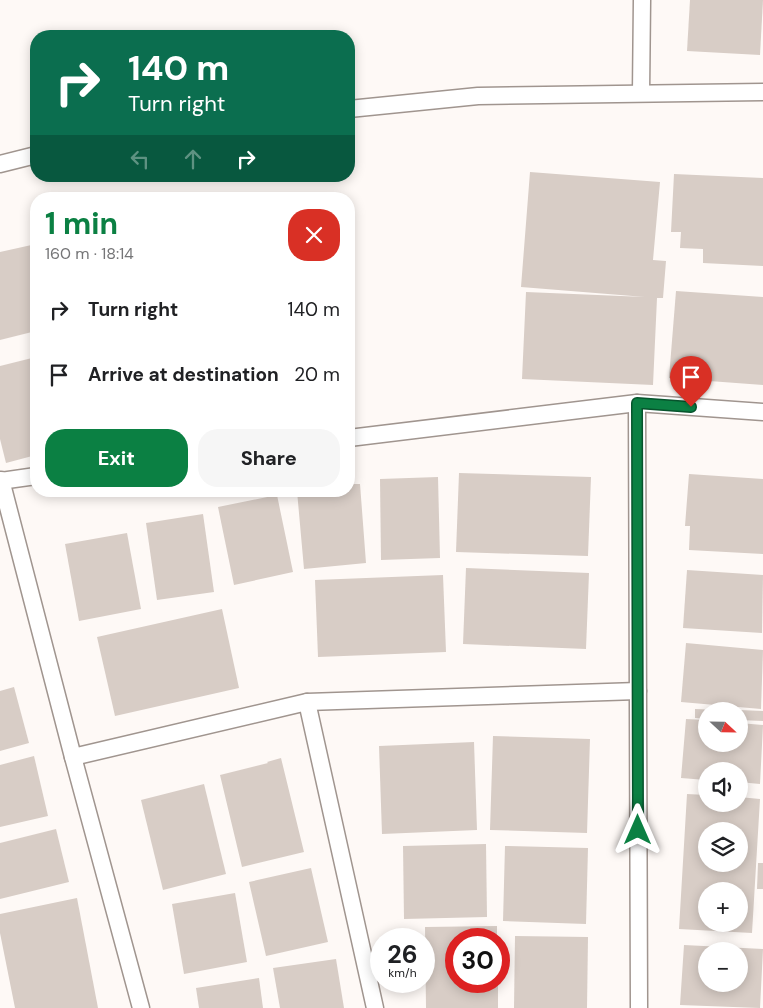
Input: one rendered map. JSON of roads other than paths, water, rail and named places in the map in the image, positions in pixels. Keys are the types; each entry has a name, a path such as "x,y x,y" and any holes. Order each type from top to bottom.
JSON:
{"street":[{"path":"641,93 642,0"},
{"path":"355,108 478,96 763,92"},
{"path":"0,164 30,156"},
{"path":"355,437 637,403 763,412"},
{"path":"637,403 639,1008"},
{"path":"30,477 1,481 73,758 141,1008"},
{"path":"73,758 308,702 638,691"},
{"path":"308,702 375,1008"}]}
